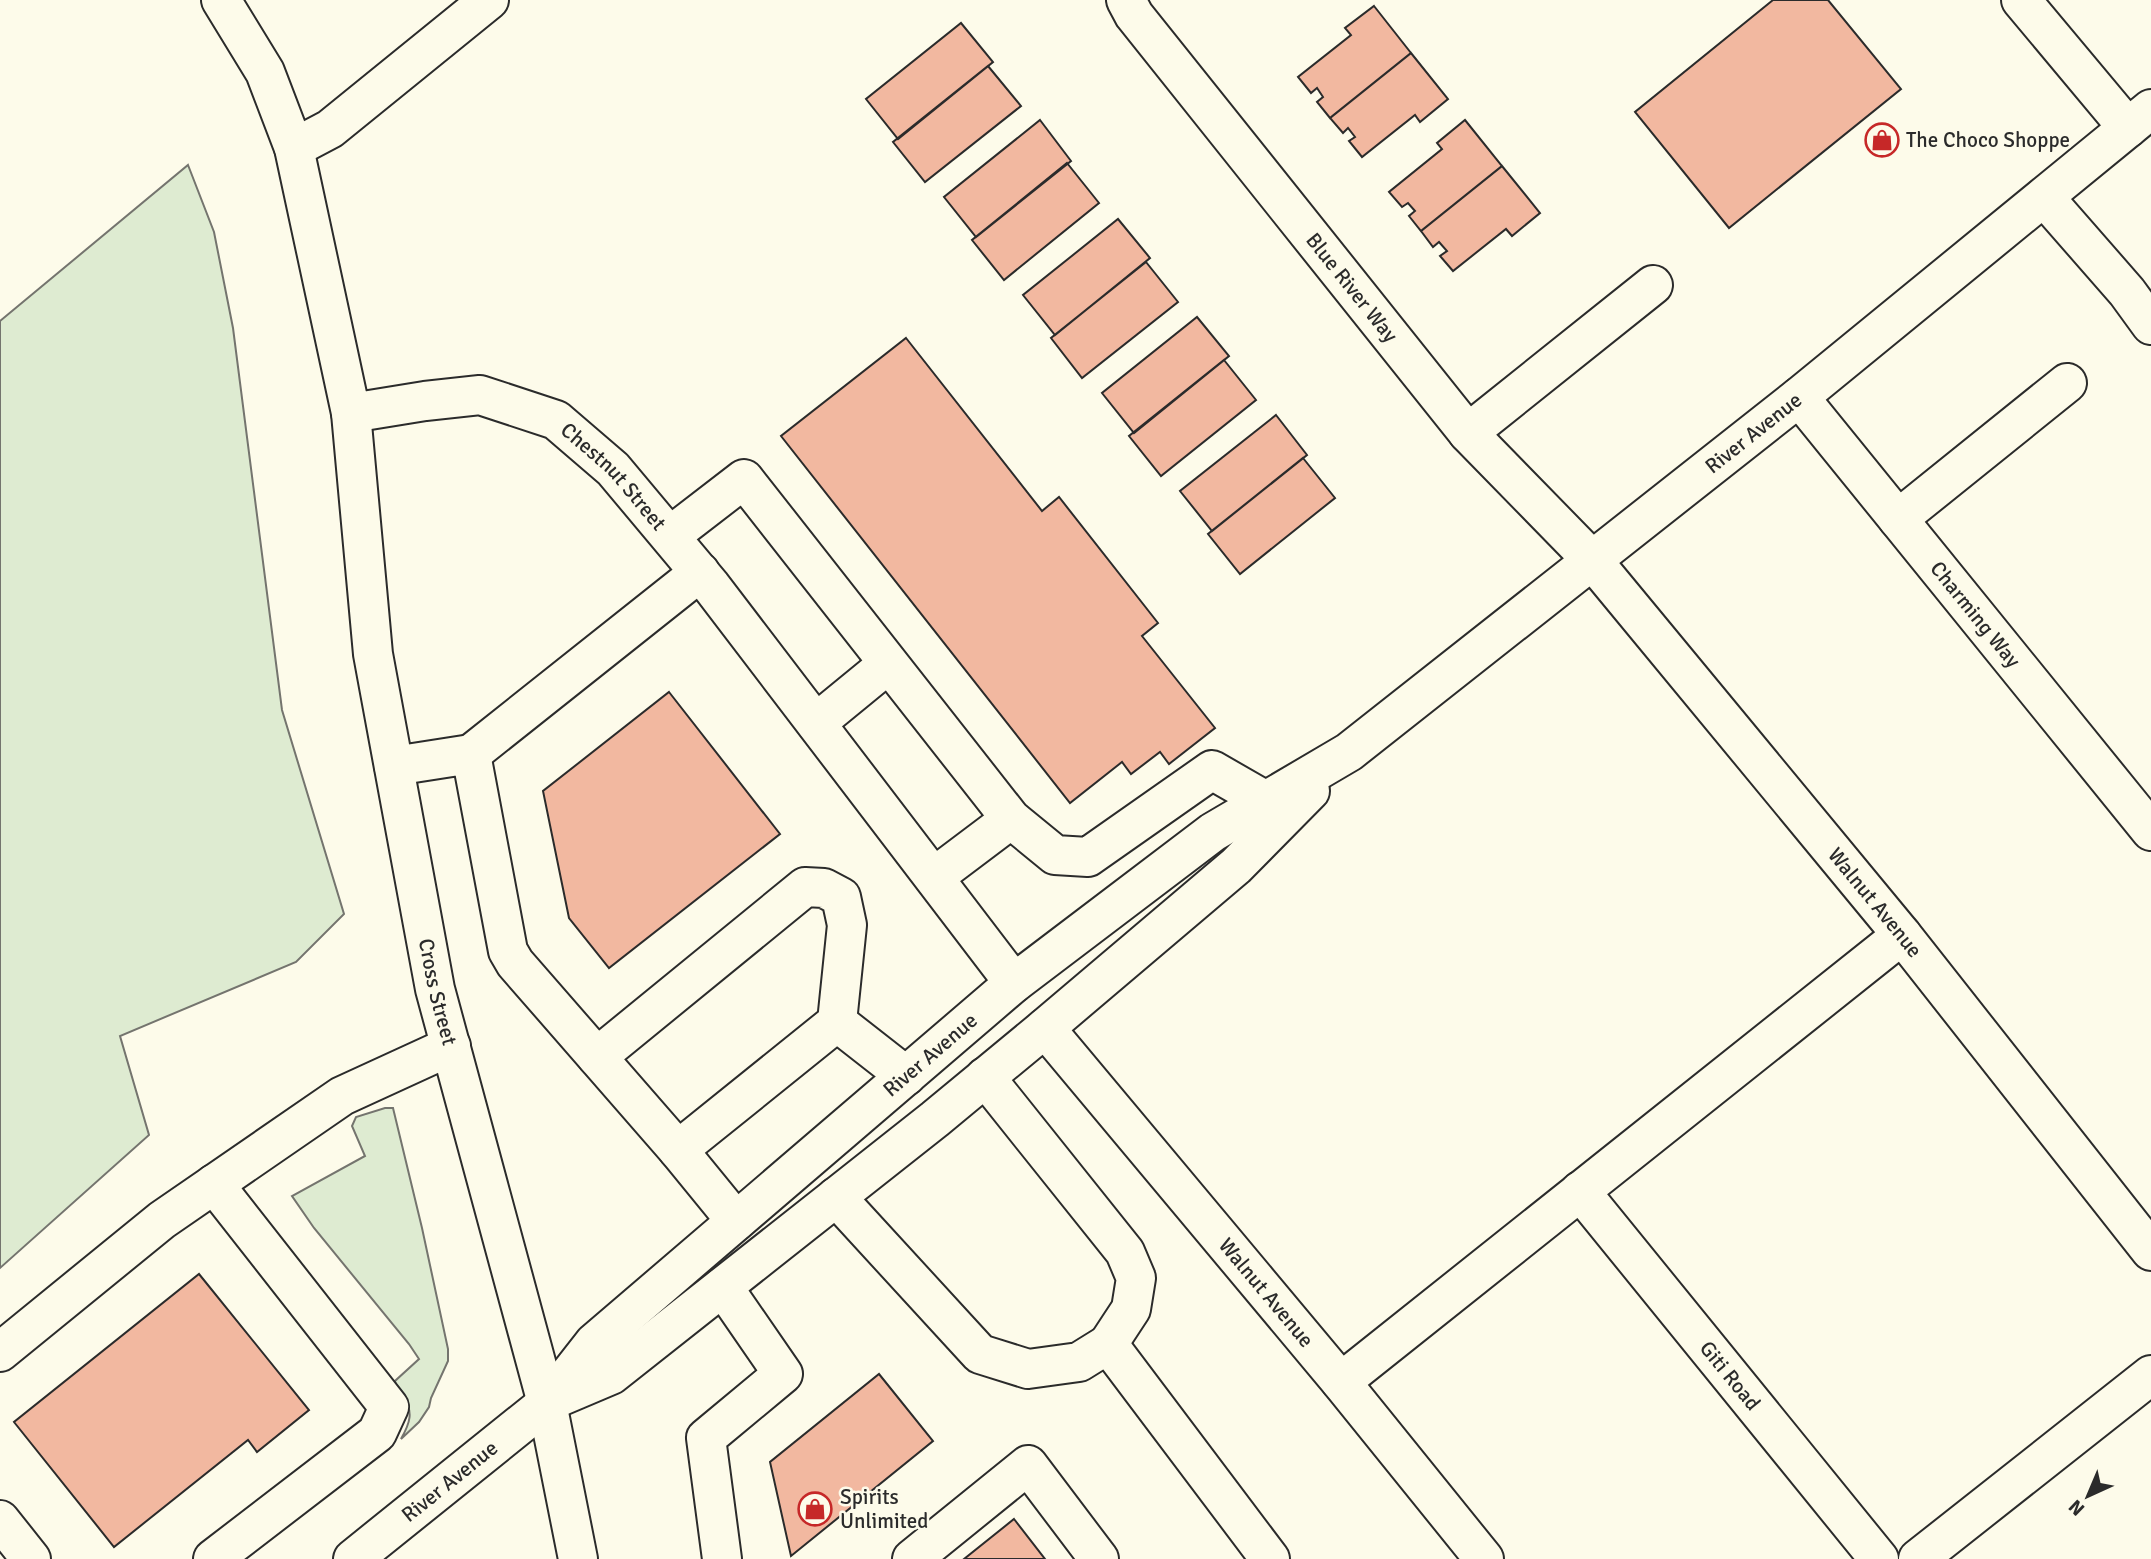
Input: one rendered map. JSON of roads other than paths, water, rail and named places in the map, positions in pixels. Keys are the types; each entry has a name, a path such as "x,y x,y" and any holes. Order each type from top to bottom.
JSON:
{"main road":[{"path":"221,0 265,72 295,148 351,414"},
{"path":"295,148 330,129 489,0"},
{"name":"Blue River Way","path":"1126,0 1134,15 1468,433 1593,561"},
{"path":"2021,0 2139,118"},
{"name":"River Avenue","path":"547,1403 611,1374 985,1077 1236,866 1349,752 1799,397 2139,118"},
{"path":"2044,197 2127,292 2151,325"},
{"path":"1468,433 1653,285"},
{"path":"1898,519 2067,383"},
{"name":"Chestnut Street","path":"351,414 480,395 556,420 613,469 700,572 1014,983"},
{"name":"Charming Way","path":"1799,397 2151,831"},
{"name":"Cross Street","path":"351,414 373,654 435,989 547,1403 578,1559"},
{"path":"670,536 744,478 1011,819 1055,855 1088,857 1212,770 1266,801"},
{"name":"Walnut Avenue","path":"1593,561 1902,935 2151,1251"},
{"path":"394,766 471,754 700,572"},
{"path":"816,723 888,664"},
{"name":"River Avenue","path":"353,1559 547,1403 594,1343 1014,983 1213,832 1349,752"},
{"path":"471,754 508,951 515,963 678,1150 736,1221"},
{"path":"934,877 1011,819"},
{"path":"597,1057 805,887 824,888 841,897 847,925 837,1022 678,1150"},
{"path":"1340,1382 1902,935"},
{"path":"837,1022 905,1076"},
{"name":"Walnut Avenue","path":"1045,1028 1484,1559"},
{"path":"0,1352 162,1220 342,1096 451,1046"},
{"path":"836,1197 980,1354 1028,1369 1079,1362 1108,1344 1131,1309 1136,1278 1125,1252 985,1077"},
{"path":"213,1559 377,1433 389,1407 214,1184"},
{"name":"Giti Road","path":"1580,1191 1880,1559"},
{"path":"722,1559 706,1438 783,1374 723,1287"},
{"path":"1108,1344 1270,1559"},
{"path":"1918,1559 2151,1375"},
{"path":"912,1559 1028,1465 1099,1559"},
{"path":"0,1520 31,1559"}],"place":[{"name":"The Choco Shoppe","path":"1882,140"},
{"name":"Spirits Unlimited","path":"815,1509"}]}
